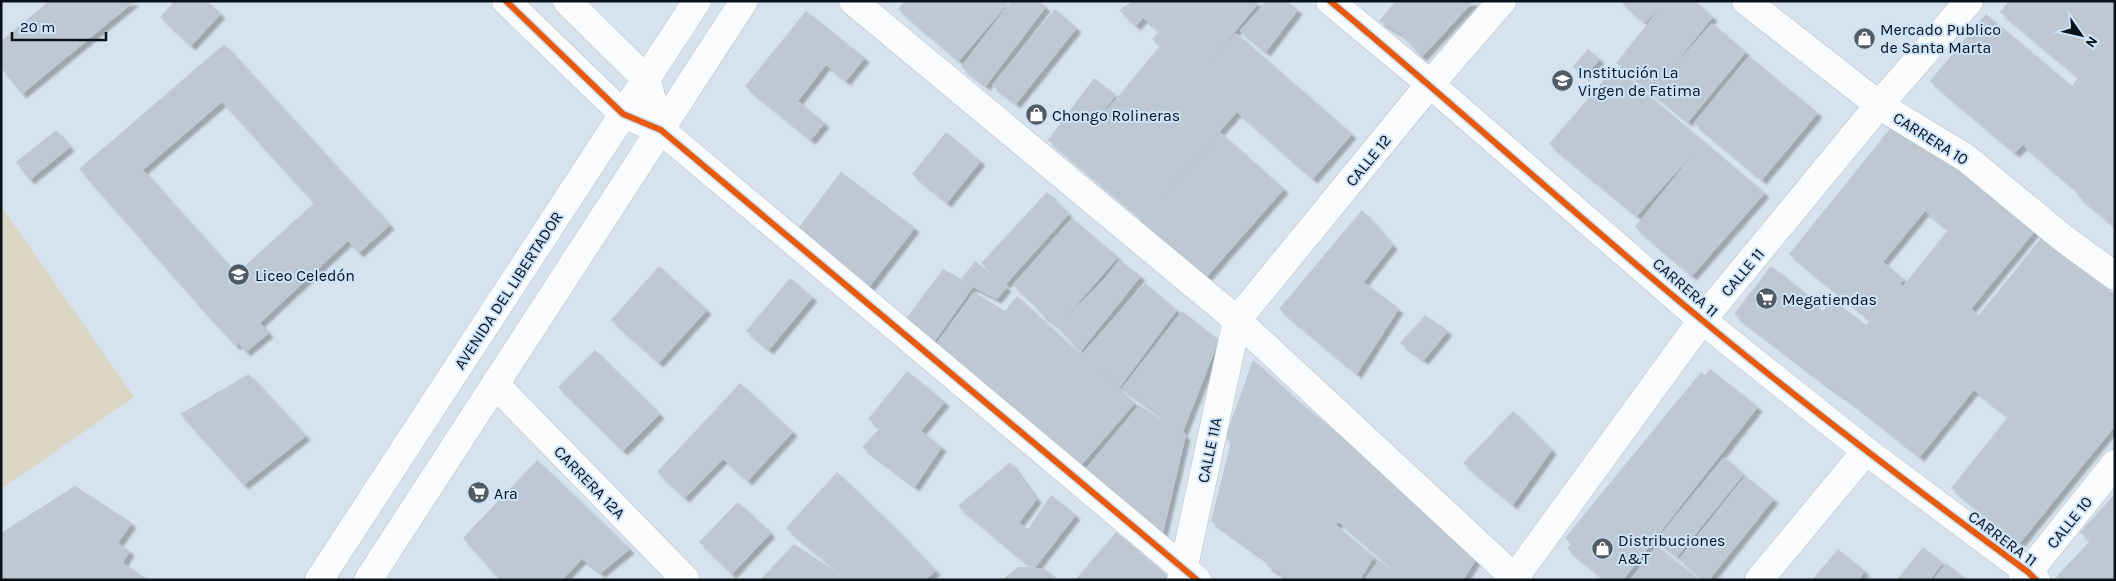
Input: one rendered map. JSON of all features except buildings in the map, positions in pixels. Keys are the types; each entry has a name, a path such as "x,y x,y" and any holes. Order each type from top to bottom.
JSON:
{"street":[{"path":"506,1 623,114 661,130 1187,576"},
{"path":"567,1 646,79 661,130"},
{"name":"AVENIDA DEL LIBERTADOR","path":"319,580 697,1"},
{"path":"368,580 744,1"},
{"path":"853,1 1237,320 1515,579"},
{"name":"CARRERA 11","path":"1330,1 1430,84 1702,320 1866,451 2029,577"},
{"name":"CALLE 12","path":"1237,320 1430,84 1502,1"},
{"name":"CARRERA 10","path":"1746,1 1879,105 1966,158 2063,238 2115,276"},
{"name":"CALLE 11","path":"1515,579 1702,320 1879,105 1969,1"},
{"name":"CALLE 11A","path":"1187,576 1237,320"},
{"name":"CARRERA 12A","path":"495,384 686,580"},
{"path":"1759,580 1866,451"},
{"name":"CALLE 10","path":"2029,577 2115,464"}],"shaded area":[{"path":"1,206 134,397 1,489"}],"cycle path":[{"path":"506,1 623,114 661,130 1197,580"},
{"path":"1330,1 1608,241 1742,353 2036,580"}],"place":[{"name":"Mercado Publico de Santa Marta","path":"1864,38"},
{"name":"Institución La Virgen de Fatima","path":"1562,81"},
{"name":"Chongo Rolineras","path":"1036,115"},
{"name":"Liceo Celedón","path":"239,275"},
{"name":"Megatiendas","path":"1766,299"},
{"name":"Ara","path":"478,493"},
{"name":"Distribuciones A&T","path":"1602,549"}]}
